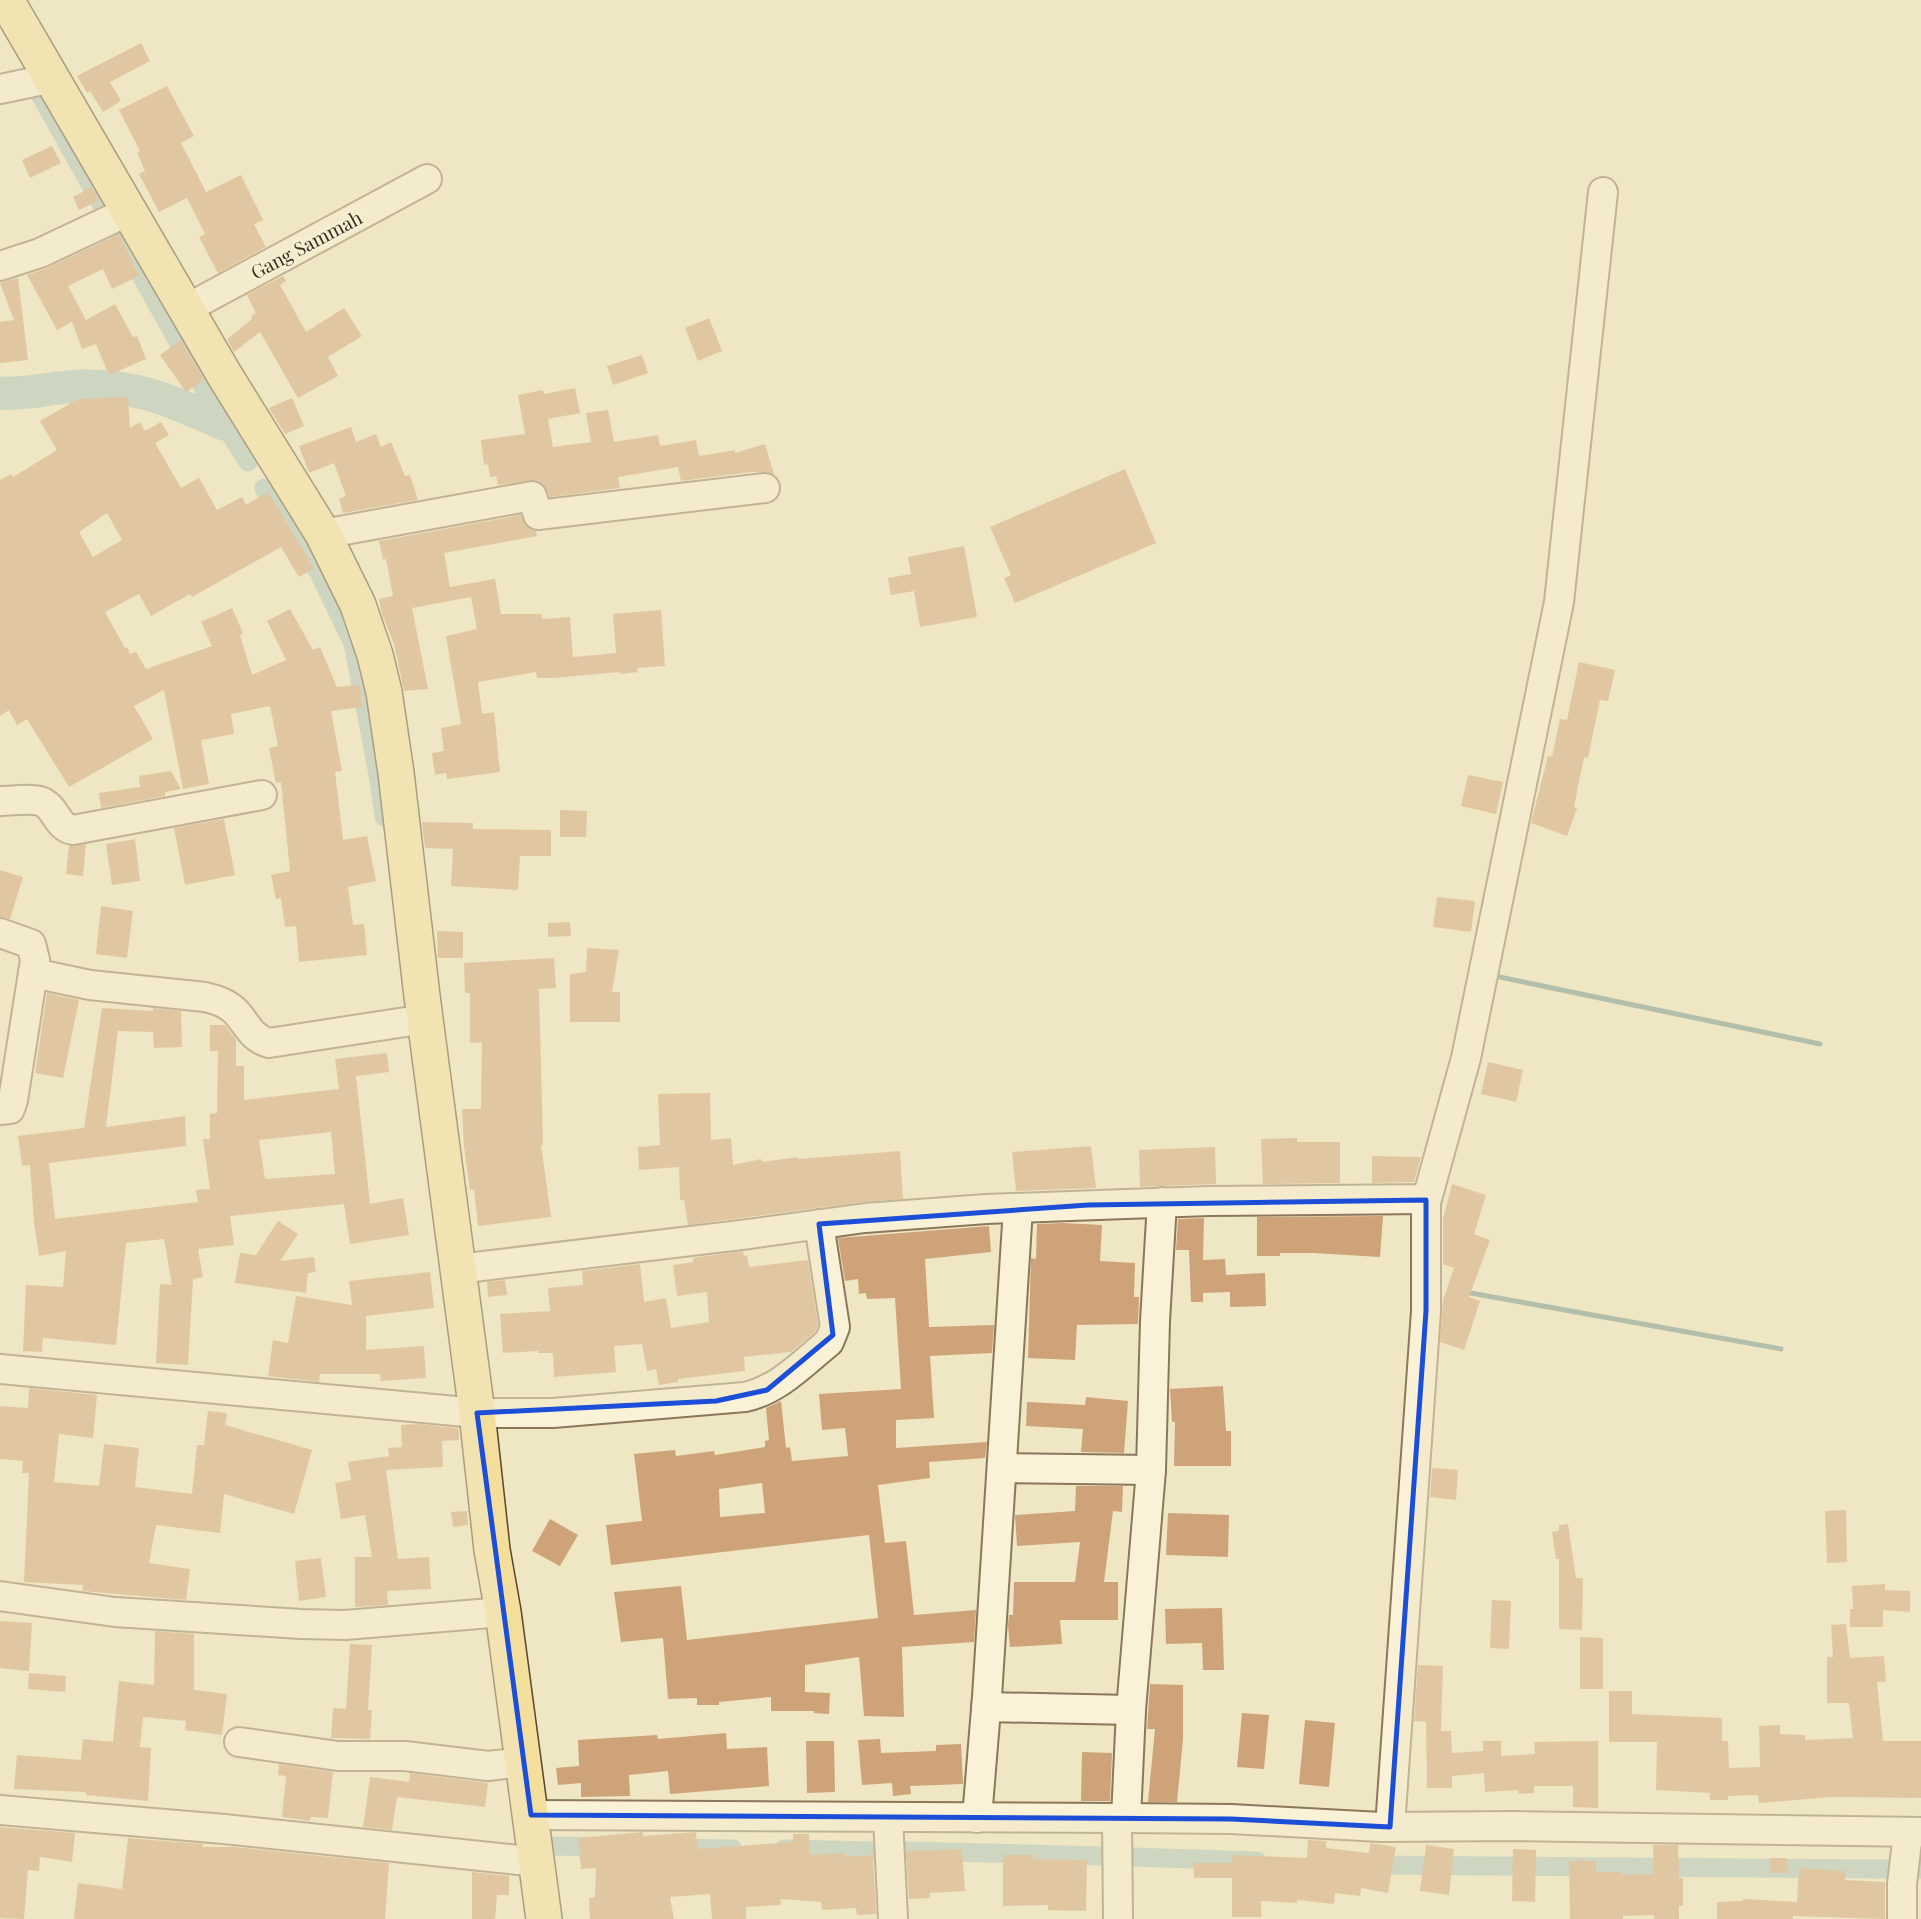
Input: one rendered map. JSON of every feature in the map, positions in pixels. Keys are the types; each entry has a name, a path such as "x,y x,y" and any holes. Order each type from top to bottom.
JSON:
{"main road":[{"path":"5,0 186,309 323,534 358,605 375,655 384,692 396,773 492,1550 503,1612 544,1919"}],"street":[{"path":"0,89 52,78"},
{"name":"Gang Sammah","path":"186,309 427,179"},
{"path":"1390,1826 1426,1311 1426,1200 1430,1195 1466,1058 1559,602 1604,192"},
{"path":"0,266 40,253 129,211"},
{"path":"323,534 532,496 538,515 765,488"},
{"path":"0,801 40,801 47,805 66,829 73,830 262,795"},
{"path":"0,933 31,944 34,960 13,1100 10,1108 0,1110"},
{"path":"33,973 101,986 205,997 223,1002 236,1012 249,1031 269,1043 425,1019"},
{"path":"458,1269 865,1218 1163,1202 1345,1198 1426,1200"},
{"path":"1118,1919 1121,1818 1151,1469 1155,1321 1163,1202"},
{"path":"976,1818 986,1707 1018,1208"},
{"path":"0,1368 477,1413 553,1413 745,1398 767,1390 829,1342 833,1335 835,1327 819,1224"},
{"path":"1002,1468 1151,1469"},
{"path":"0,1596 115,1612 301,1624 345,1625 503,1612"},
{"path":"986,1707 1131,1710"},
{"path":"239,1742 338,1756 405,1756 488,1766 523,1762"},
{"path":"0,1810 224,1829 537,1862"},
{"path":"531,1815 1231,1819 1390,1826 1914,1833 1902,1884 1902,1919"},
{"path":"888,1817 893,1919"}],"highlighted area":[{"path":"1426,1200 1426,1311 1390,1827 1231,1819 531,1815 477,1413 716,1401 767,1390 833,1335 819,1224 1088,1205"}],"building":[{"path":"141,43 150,61 110,82 121,101 103,112 77,76"},
{"path":"167,86 194,136 181,143 206,192 241,175 263,220 254,224 266,247 218,273 199,237 205,234 187,198 159,212 139,174 145,171 137,152 140,151 119,110"},
{"path":"52,146 61,163 30,178 22,160"},
{"path":"92,187 99,200 79,210 73,197"},
{"path":"119,234 139,276 112,289 103,269 68,286 86,320 115,304 133,337 137,336 146,359 109,375 96,344 82,349 72,322 57,330 27,275"},
{"path":"283,276 286,281 280,285 306,332 344,308 362,336 328,357 338,376 298,398 260,332 234,352 227,339 256,313 247,295"},
{"path":"18,278 28,360 0,363 0,322 14,320 0,283"},
{"path":"709,318 722,351 698,361 685,328"},
{"path":"181,340 204,380 186,392 160,355"},
{"path":"642,355 648,373 613,385 607,366"},
{"path":"575,388 580,413 548,419 553,447 591,442 586,413 608,410 614,442 658,435 660,446 696,440 699,456 735,450 735,453 765,444 774,474 751,472 681,481 678,467 618,477 620,488 550,497 544,485 536,480 498,485 496,476 490,477 488,464 484,465 481,440 525,434 518,395 543,390 544,394"},
{"path":"128,397 130,428 140,422 145,431 161,422 169,435 155,443 181,488 199,478 217,510 242,497 246,505 268,492 314,568 299,577 281,547 192,597 190,594 151,616 139,594 105,612 125,648 127,647 130,654 136,652 146,669 212,646 201,622 232,608 243,633 240,635 252,675 286,660 267,621 290,609 313,650 320,647 337,687 360,685 362,707 331,711 342,771 335,772 343,840 367,836 376,881 348,887 353,925 364,924 367,955 299,962 296,926 285,927 281,898 276,899 271,875 290,871 281,782 276,783 269,748 278,746 270,706 231,714 234,734 201,740 209,784 183,789 164,690 134,706 153,739 69,787 27,719 17,725 9,710 0,716 0,480 11,474 13,477 57,450 40,421 78,399","holes":["107,513 122,540 93,557 79,532"]},
{"path":"292,398 304,426 285,434 269,408"},
{"path":"351,427 356,442 376,434 381,447 391,442 405,476 410,475 418,500 343,513 339,499 346,496 334,463 309,473 299,446"},
{"path":"1125,469 1156,543 1015,603 1004,578 1011,575 990,527"},
{"path":"521,515 526,526 536,531 537,536 444,553 450,587 495,579 501,614 542,614 542,619 570,617 573,657 616,653 613,614 661,610 665,666 637,668 638,672 620,674 553,678 537,678 536,672 478,682 482,714 494,712 500,772 447,779 446,773 435,775 432,753 444,751 441,728 461,724 446,636 477,629 471,597 412,608 428,689 404,691 394,644 379,599 393,596 386,559 383,560 379,541"},
{"path":"964,546 977,617 920,627 914,591 891,595 888,578 911,574 908,557"},
{"path":"1579,662 1615,670 1608,701 1600,700 1588,758 1584,757 1574,807 1577,808 1567,836 1531,823 1548,756 1552,757 1560,719 1567,720"},
{"path":"171,771 181,789 165,792 165,796 101,808 99,793 140,787 139,776"},
{"path":"1468,775 1503,782 1496,814 1461,806"},
{"path":"560,810 587,811 586,837 560,837"},
{"path":"224,819 235,875 185,885 174,828"},
{"path":"422,822 473,823 473,829 551,830 551,856 520,856 518,890 451,886 453,849 425,848"},
{"path":"135,839 140,881 112,885 106,844"},
{"path":"86,844 83,876 66,874 69,846"},
{"path":"0,870 23,877 10,919 0,917"},
{"path":"1437,897 1475,901 1471,932 1433,927"},
{"path":"101,906 133,911 127,958 96,954"},
{"path":"570,922 571,936 548,937 548,923"},
{"path":"437,931 463,932 463,958 438,958"},
{"path":"587,948 619,950 612,992 620,992 620,1022 570,1022 570,974 586,972"},
{"path":"554,958 556,988 539,989 541,1145 551,1217 478,1226 474,1190 470,1190 464,1147 462,1109 481,1109 482,1042 470,1043 470,993 465,993 464,963"},
{"path":"47,993 79,1000 63,1078 35,1073"},
{"path":"102,1008 181,1011 182,1047 154,1048 153,1032 118,1031 106,1127 185,1116 186,1146 49,1163 55,1219 198,1202 196,1190 210,1189 203,1139 210,1139 210,1114 217,1113 218,1051 210,1051 210,1025 225,1025 236,1040 236,1066 244,1066 244,1100 339,1089 335,1059 387,1053 389,1072 356,1076 370,1204 403,1198 409,1235 350,1244 344,1204 230,1216 234,1245 198,1249 203,1277 193,1279 188,1365 156,1363 160,1284 172,1285 164,1239 126,1243 116,1345 43,1338 42,1352 23,1351 26,1285 63,1287 66,1251 39,1256 30,1165 22,1166 18,1136 84,1128","holes":["331,1132 335,1174 265,1179 259,1140"]},
{"path":"1488,1062 1523,1070 1516,1102 1481,1094"},
{"path":"710,1093 711,1140 731,1138 733,1165 761,1159 762,1162 798,1157 900,1151 903,1199 688,1225 684,1200 680,1200 679,1167 639,1170 638,1147 660,1145 658,1094"},
{"path":"1297,1138 1297,1142 1340,1142 1340,1183 1263,1184 1261,1139"},
{"path":"1091,1146 1096,1188 1016,1191 1012,1152"},
{"path":"1215,1147 1216,1184 1140,1187 1139,1150"},
{"path":"1372,1156 1421,1157 1414,1182 1372,1183"},
{"path":"1452,1184 1486,1195 1474,1234 1490,1240 1469,1297 1480,1301 1464,1350 1440,1342 1443,1300 1454,1268 1443,1264 1443,1219"},
{"path":"1383,1216 1380,1257 1313,1253 1257,1256 1257,1217"},
{"path":"1204,1218 1203,1260 1225,1259 1226,1275 1265,1273 1266,1306 1230,1307 1230,1292 1203,1293 1203,1302 1191,1302 1189,1250 1176,1250 1178,1219"},
{"path":"278,1221 298,1234 280,1261 314,1257 316,1272 308,1273 306,1293 235,1283 240,1253 256,1255"},
{"path":"1037,1224 1102,1225 1100,1261 1135,1263 1134,1297 1139,1297 1138,1324 1077,1325 1075,1360 1028,1358 1031,1258 1036,1259"},
{"path":"989,1226 991,1252 925,1259 929,1327 994,1325 992,1353 930,1356 934,1418 896,1420 896,1448 987,1442 985,1458 929,1462 930,1478 878,1485 885,1543 906,1541 914,1615 976,1610 974,1642 902,1647 904,1717 864,1716 859,1657 805,1665 805,1692 830,1693 829,1714 814,1711 771,1711 771,1697 719,1702 719,1705 697,1705 697,1698 668,1699 663,1638 621,1642 614,1592 681,1586 687,1640 878,1618 869,1535 611,1565 606,1525 642,1521 634,1454 675,1450 676,1456 714,1451 715,1455 765,1447 765,1441 769,1440 766,1408 781,1401 786,1448 790,1447 792,1461 848,1456 845,1428 822,1430 819,1394 901,1389 895,1298 867,1299 866,1293 859,1294 858,1279 845,1281 838,1238","holes":["762,1483 765,1513 720,1517 719,1489"]},
{"path":"743,1251 744,1256 747,1255 749,1267 808,1260 818,1325 815,1332 791,1352 744,1357 745,1371 678,1379 678,1382 659,1385 656,1369 647,1371 642,1344 614,1346 616,1372 554,1377 553,1353 503,1353 500,1314 550,1311 548,1288 583,1285 582,1271 640,1264 644,1302 666,1298 671,1328 709,1322 707,1292 677,1296 673,1265 693,1262 693,1258"},
{"path":"430,1272 434,1308 366,1316 366,1350 424,1346 426,1378 381,1381 380,1374 320,1374 319,1382 268,1376 273,1340 288,1343 296,1296 352,1305 349,1281"},
{"path":"505,1280 507,1295 488,1297 487,1282"},
{"path":"1223,1386 1226,1431 1231,1431 1231,1466 1174,1466 1175,1422 1172,1422 1170,1389"},
{"path":"29,1388 97,1395 93,1438 59,1434 54,1482 99,1486 104,1444 139,1448 135,1487 192,1494 197,1445 204,1445 208,1411 227,1413 225,1425 312,1450 294,1514 224,1494 220,1533 156,1525 149,1563 190,1569 186,1600 82,1591 83,1585 24,1582 29,1473 22,1473 23,1461 0,1459 0,1406 28,1408"},
{"path":"1086,1397 1128,1401 1124,1453 1081,1452 1083,1429 1026,1426 1027,1402 1085,1405"},
{"path":"401,1425 458,1428 459,1434 459,1440 442,1441 443,1467 386,1470 398,1559 429,1557 431,1589 387,1591 388,1605 355,1607 355,1557 372,1557 365,1515 341,1519 335,1483 351,1480 348,1462 389,1456 388,1448 402,1447"},
{"path":"1432,1468 1458,1470 1456,1500 1430,1497"},
{"path":"1076,1486 1123,1486 1122,1512 1113,1511 1104,1582 1118,1582 1118,1620 1060,1620 1062,1644 1010,1647 1008,1625 1009,1615 1013,1615 1014,1582 1075,1582 1080,1542 1017,1546 1015,1515 1075,1511"},
{"path":"1846,1510 1847,1562 1827,1563 1825,1511"},
{"path":"467,1511 468,1525 453,1527 451,1512"},
{"path":"1168,1513 1229,1515 1228,1557 1166,1555"},
{"path":"550,1519 578,1535 560,1566 532,1551"},
{"path":"1568,1524 1576,1578 1583,1578 1582,1630 1559,1629 1559,1559 1556,1559 1552,1532 1559,1531 1559,1525"},
{"path":"321,1558 326,1597 299,1601 295,1561"},
{"path":"1885,1584 1885,1590 1910,1591 1910,1612 1883,1610 1883,1627 1850,1627 1850,1609 1853,1609 1852,1586"},
{"path":"1492,1600 1511,1601 1509,1649 1490,1648"},
{"path":"1222,1608 1224,1670 1203,1670 1202,1643 1166,1644 1165,1609"},
{"path":"0,1621 32,1623 29,1671 0,1668"},
{"path":"1846,1624 1850,1658 1884,1656 1886,1682 1877,1682 1883,1741 1921,1741 1921,1798 1832,1797 1759,1803 1758,1795 1728,1796 1728,1800 1710,1800 1710,1793 1656,1790 1657,1742 1609,1742 1609,1691 1632,1691 1632,1714 1722,1718 1722,1741 1728,1741 1729,1768 1760,1767 1759,1726 1780,1725 1780,1734 1805,1735 1805,1740 1853,1738 1849,1703 1827,1703 1827,1657 1833,1657 1831,1625"},
{"path":"155,1631 194,1634 194,1690 227,1694 222,1735 185,1730 186,1721 143,1717 140,1747 151,1748 148,1801 86,1795 86,1792 14,1789 17,1755 81,1760 83,1739 113,1742 119,1681 154,1685"},
{"path":"1580,1637 1603,1638 1603,1689 1580,1689"},
{"path":"350,1644 372,1645 368,1710 372,1710 370,1739 331,1738 333,1708 346,1709"},
{"path":"1418,1665 1443,1666 1441,1731 1451,1731 1452,1753 1483,1751 1483,1741 1501,1741 1501,1756 1535,1754 1534,1742 1598,1741 1598,1808 1573,1807 1573,1786 1534,1786 1534,1793 1519,1794 1518,1790 1485,1792 1484,1773 1452,1776 1452,1788 1427,1788 1426,1722 1414,1721"},
{"path":"29,1673 66,1676 65,1692 28,1689"},
{"path":"1150,1684 1183,1685 1183,1739 1177,1802 1148,1802 1155,1729 1147,1729"},
{"path":"1242,1713 1269,1715 1264,1769 1237,1767"},
{"path":"1305,1720 1335,1723 1329,1787 1299,1784"},
{"path":"726,1733 727,1749 767,1747 769,1786 670,1794 668,1771 629,1775 630,1796 581,1797 581,1783 558,1785 556,1768 579,1766 578,1740 657,1735 658,1739"},
{"path":"880,1739 881,1753 936,1751 936,1745 961,1744 963,1784 910,1786 911,1794 893,1796 892,1783 862,1785 858,1740"},
{"path":"806,1741 834,1741 835,1792 807,1793"},
{"path":"1082,1752 1112,1753 1110,1801 1081,1801"},
{"path":"279,1764 333,1772 328,1818 311,1817 310,1821 282,1817 286,1776 278,1775"},
{"path":"410,1773 488,1783 485,1807 397,1797 392,1830 363,1827 370,1777 409,1782"},
{"path":"0,1827 75,1833 72,1862 40,1857 39,1871 28,1870 24,1919 0,1918"},
{"path":"643,1832 643,1836 696,1832 697,1849 793,1842 793,1834 809,1834 809,1855 873,1855 876,1914 857,1915 856,1908 822,1910 821,1902 780,1899 781,1905 746,1907 746,1919 712,1919 710,1894 670,1897 674,1919 590,1919 589,1898 595,1897 596,1868 581,1869 578,1838"},
{"path":"128,1838 389,1863 385,1919 74,1919 78,1883 122,1889"},
{"path":"1308,1840 1326,1841 1326,1848 1369,1853 1370,1843 1396,1847 1388,1893 1361,1888 1360,1896 1335,1893 1334,1904 1297,1900 1297,1903 1261,1901 1261,1917 1232,1917 1232,1878 1194,1878 1193,1863 1232,1863 1232,1855 1307,1858"},
{"path":"1426,1845 1454,1849 1449,1895 1420,1891"},
{"path":"1653,1845 1678,1845 1679,1878 1683,1878 1683,1906 1679,1906 1679,1919 1654,1919 1654,1915 1623,1916 1623,1919 1570,1919 1569,1861 1596,1861 1596,1872 1622,1872 1622,1875 1654,1874"},
{"path":"962,1849 965,1891 930,1893 930,1898 909,1899 906,1851"},
{"path":"1513,1849 1536,1850 1535,1902 1512,1901"},
{"path":"1003,1855 1033,1855 1033,1859 1087,1860 1086,1911 1048,1910 1048,1905 1003,1906"},
{"path":"1770,1858 1787,1858 1788,1873 1771,1873"},
{"path":"1799,1868 1845,1871 1845,1880 1885,1882 1885,1919 1793,1916 1793,1919 1717,1919 1717,1902 1743,1899 1797,1902"},
{"path":"472,1872 509,1876 509,1895 497,1895 495,1919 472,1919"}],"waterway":[{"path":"41,96 103,207"},
{"path":"118,234 248,462"},
{"path":"0,393 80,386 120,388 154,396 224,424"},
{"path":"264,488 319,573 353,643 384,817"},
{"path":"1490,975 1820,1044"},
{"path":"1465,1292 1781,1349"},
{"path":"552,1846 603,1847"},
{"path":"672,1848 733,1849"},
{"path":"784,1849 874,1851"},
{"path":"905,1851 1102,1856"},
{"path":"1132,1857 1257,1861"},
{"path":"1368,1865 1888,1869"}]}
